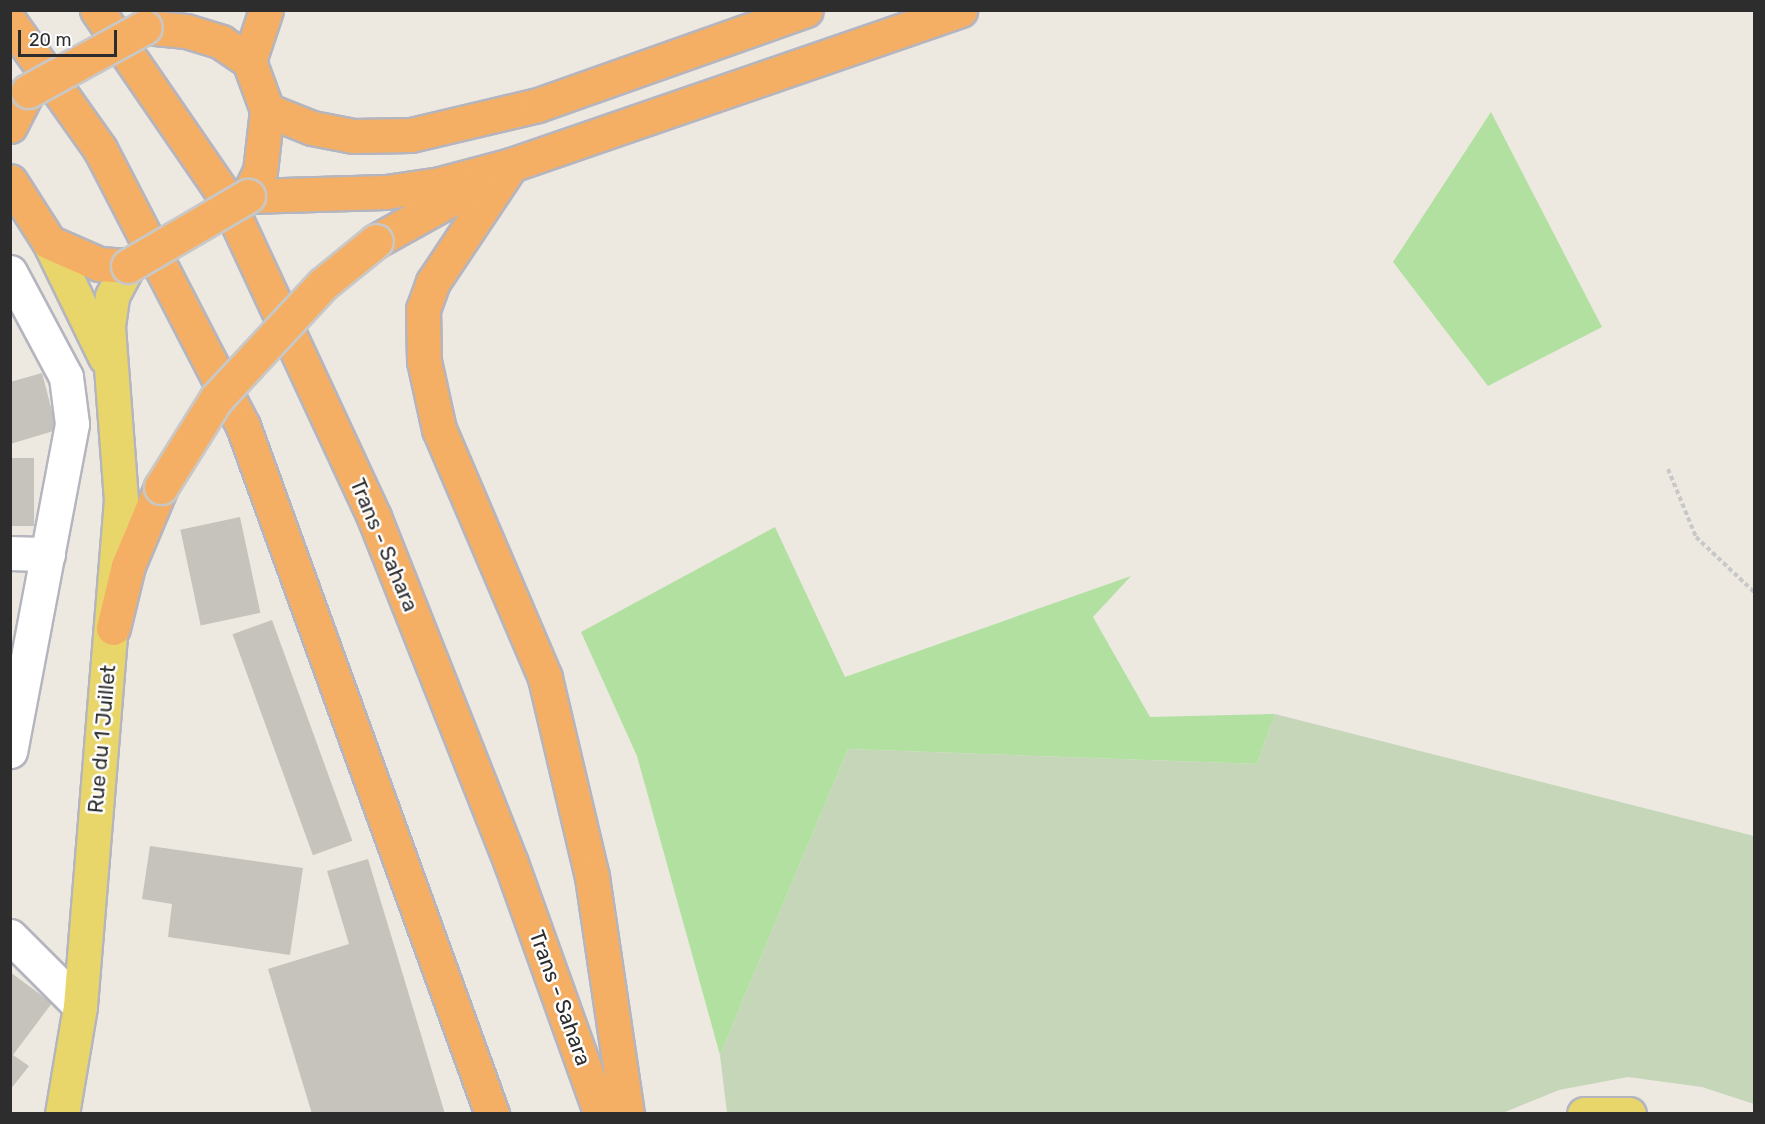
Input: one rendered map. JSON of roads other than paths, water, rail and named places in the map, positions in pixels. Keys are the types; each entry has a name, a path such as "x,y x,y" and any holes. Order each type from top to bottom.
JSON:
{"highway":[{"name":"Trans - Sahara","path":"98,10 226,198 375,517 511,863 601,1113"},
{"path":"249,61 266,10"},
{"path":"267,110 312,128 353,136 423,133 538,105 806,10"},
{"path":"10,181 49,242 99,264 128,266 248,196 386,192 511,165 960,10"},
{"path":"10,126 19,92 154,19 221,42 249,61 267,110 262,162 248,196"},
{"path":"10,22 100,149 243,426 492,1113"},
{"path":"113,628 128,566 161,487 190,435 231,382 323,284 376,241 511,165"},
{"path":"511,165 433,282 423,309 424,361 440,429 545,678 592,877 627,1113"}],"main road":[{"name":"Rue du 1 Juillet","path":"49,242 108,364"},
{"name":"Rue du 1 Juillet","path":"62,1113 80,1006 113,628 120,439 108,364 112,296 128,266"},
{"path":"1584,1113 1629,1113"}],"street":[{"path":"10,272 66,377 72,424 10,751"},
{"path":"10,553 48,554"},
{"path":"10,936 80,1006"}]}
